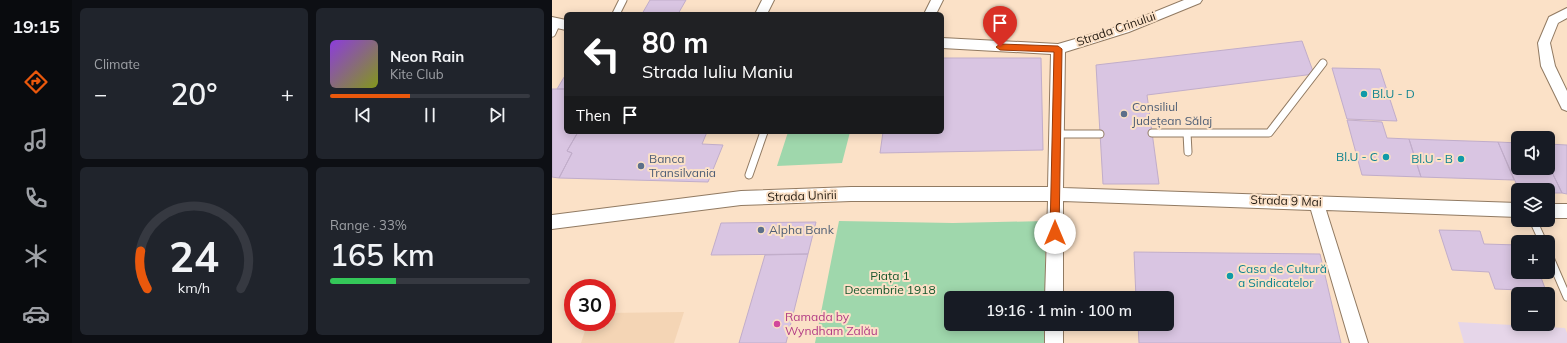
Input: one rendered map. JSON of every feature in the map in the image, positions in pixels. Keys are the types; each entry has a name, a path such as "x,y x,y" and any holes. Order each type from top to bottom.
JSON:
{"street":[{"path":"762,12 768,0"},
{"path":"931,12 937,0"},
{"name":"Strada Crinului","path":"944,43 1058,49 1124,29 1196,0"},
{"path":"1567,12 1553,20 1544,43 1548,66 1567,105"},
{"path":"1054,291 1054,194 1058,49"},
{"name":"Strada Unirii","path":"552,222 741,198 851,194 1054,194"},
{"name":"Strada 9 Mai","path":"1054,194 1511,210"},
{"path":"1316,202 1359,343"},
{"path":"1555,211 1567,211"},
{"path":"1054,331 1054,343"}],"lane":[{"path":"617,12 623,0"},
{"path":"1152,133 1269,132 1323,63"},
{"path":"1186,133 1188,152"},
{"path":"749,175 763,134"},
{"path":"1056,134 1100,134"},
{"path":"1555,269 1567,297"}],"shaded area":[{"path":"684,312 674,343 581,343 585,331 616,331 616,313"},
{"path":"1458,322 1511,325 1511,331 1555,331 1555,327 1565,328 1567,333 1567,343 1464,343"}],"green space":[{"path":"787,134 849,134 842,163 777,166"},
{"name":"Piața 1 Decembrie 1918","path":"839,221 953,223 1045,221 1046,291 944,291 944,331 1046,331 1045,343 815,343"}],"building":[{"path":"650,0 686,0 679,12 643,12"},
{"name":"Consiliul Județean Sălaj","path":"1302,41 1314,74 1147,95 1159,184 1103,184 1096,65"},
{"path":"944,58 1041,58 1043,150 880,153 883,134 944,134"},
{"name":"Bl.U - D","path":"1332,68 1380,69 1397,121 1347,119"},
{"path":"564,77 564,89 557,89"},
{"path":"552,89 564,89 564,134 577,134 567,151 572,153 559,178 552,177"},
{"name":"Bl.U - C","path":"1347,120 1382,122 1387,138 1409,139 1421,177 1362,175"},
{"path":"577,134 706,134 702,144 723,145 708,182 559,178 572,153 567,151"},
{"name":"Bl.U - B","path":"1409,139 1498,142 1514,180 1421,177"},
{"path":"1498,142 1511,143 1511,172"},
{"path":"1555,144 1567,145 1567,194 1562,193 1553,175 1555,175"},
{"path":"1512,175 1553,175 1562,193 1555,193 1555,183 1516,183"},
{"path":"816,222 808,254 711,255 721,223"},
{"path":"1439,230 1480,231 1484,244 1511,245 1511,279 1542,279 1545,287 1511,287 1511,290 1495,289 1489,272 1452,270"},
{"name":"Casa de Cultură a Sindicatelor","path":"1134,252 1320,254 1341,343 1139,343 1138,331 1174,331 1174,291 1136,291"},
{"path":"808,254 786,343 739,343 765,255"}],"place":[{"name":"Bl.U - D","path":"1364,94"},
{"name":"Consiliul Județean Sălaj","path":"1124,114"},
{"name":"Bl.U - C","path":"1386,157"},
{"name":"Bl.U - B","path":"1461,159"},
{"name":"Banca Transilvania","path":"641,166"},
{"name":"Alpha Bank","path":"761,230"},
{"name":"Casa de Cultură a Sindicatelor","path":"1230,276"},
{"name":"Ramada by Wyndham Zalău","path":"777,324"}],"route":[{"path":"1000,47 1058,49 1054,194 1055,233"}]}
